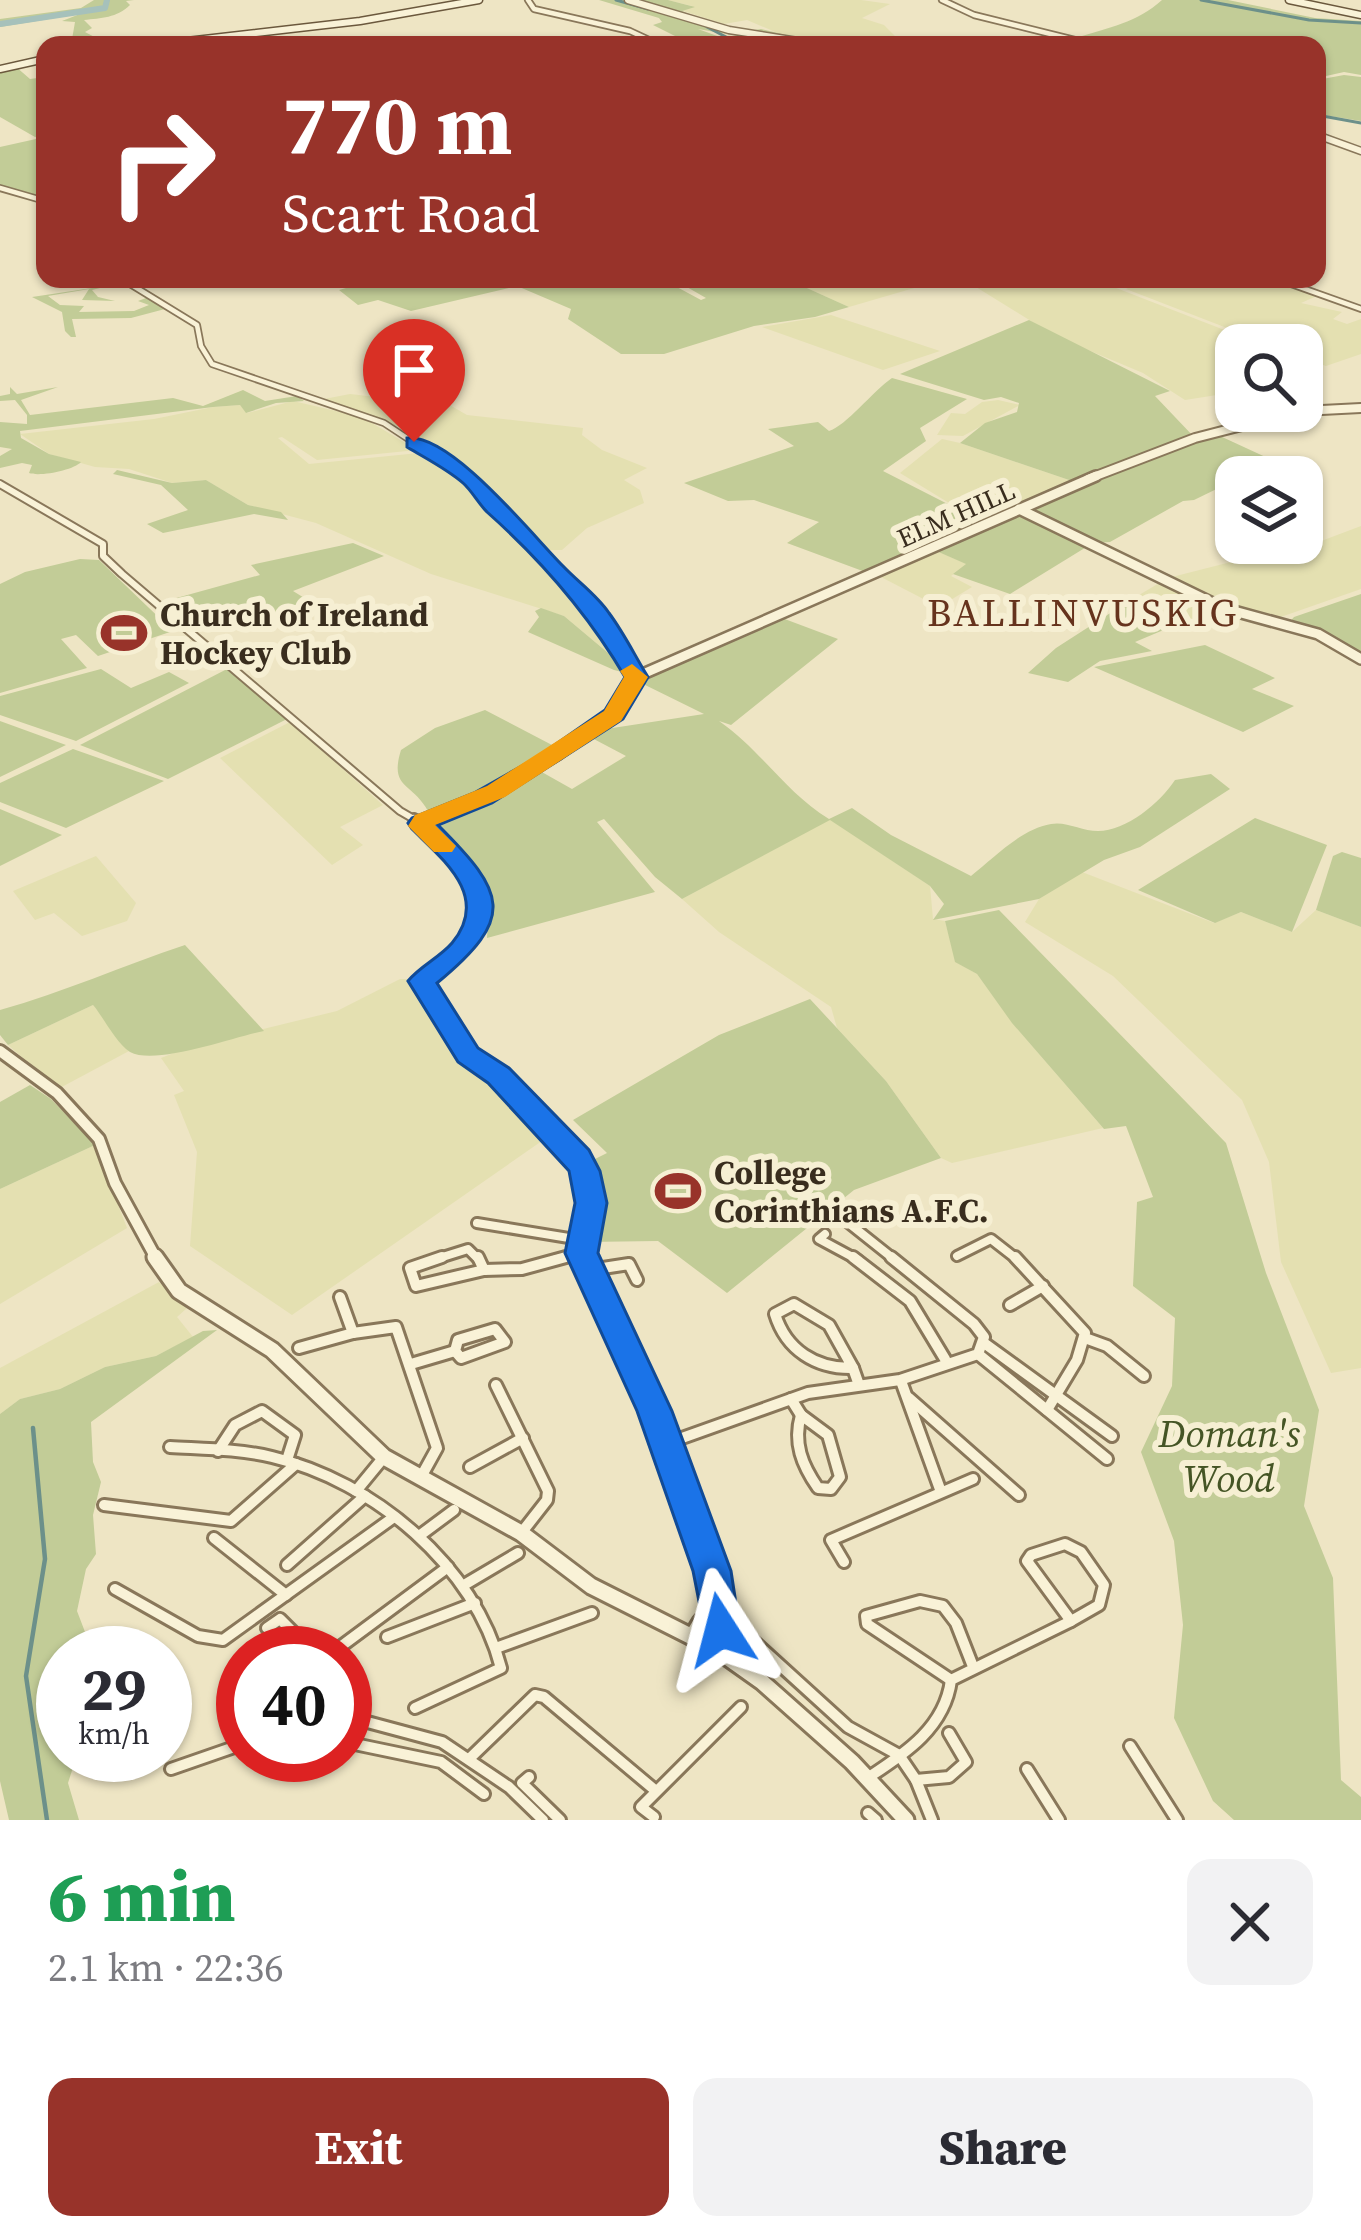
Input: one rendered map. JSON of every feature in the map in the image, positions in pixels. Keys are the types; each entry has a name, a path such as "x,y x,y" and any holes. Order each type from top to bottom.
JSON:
{"main road":[{"path":"242,36 479,0"},
{"path":"1289,0 1361,16"},
{"path":"0,69 36,61"}],"street":[{"path":"528,0 530,8 641,36"},
{"path":"628,0 729,30 767,36"},
{"path":"942,0 974,15 1059,36"},
{"path":"1326,138 1357,150"},
{"path":"0,188 36,198"},
{"path":"137,288 197,325 201,346 212,364 384,423 471,479 492,505 522,529 552,568 583,594 618,640 636,677 614,714 545,763 483,798 421,823"},
{"path":"1302,288 1361,309"},
{"name":"ELM HILL","path":"1323,410 1361,408"},
{"name":"ELM HILL","path":"636,677 1019,508 1219,432"},
{"path":"0,484 103,544 103,556 122,574 386,800 421,823 472,874 479,893 478,914 466,945 427,974 422,984 468,1055 499,1076 578,1157 591,1191 581,1247 665,1444 712,1571 720,1617 713,1648"},
{"path":"1019,508 1223,608 1318,634 1361,659"},
{"path":"0,1052 57,1093 99,1139 115,1183 153,1255 179,1291 272,1350 384,1457 521,1533 591,1586 713,1648 772,1690 868,1778 906,1820"},
{"path":"841,1217 1047,1410 1107,1459"},
{"path":"477,1223 581,1247"},
{"path":"825,1234 819,1239 865,1263 923,1311 946,1359"},
{"path":"957,1256 984,1240 997,1240 1079,1322 1085,1338 1047,1410"},
{"path":"484,1270 475,1251 468,1249 410,1268 416,1286 424,1288 484,1270 497,1266 522,1270 581,1247"},
{"path":"589,1270 629,1264 637,1280"},
{"path":"1010,1306 1043,1286"},
{"path":"340,1297 353,1333"},
{"path":"854,1368 828,1370 800,1358 775,1314 784,1306 804,1307 843,1340 854,1368 860,1385"},
{"path":"299,1348 392,1325 411,1364 437,1448 421,1477"},
{"path":"495,1329 505,1342 461,1358 454,1351 458,1340 495,1329"},
{"path":"1085,1338 1107,1346 1144,1376"},
{"path":"665,1444 791,1400 900,1380 982,1345 998,1348 1112,1436"},
{"path":"411,1364 454,1351"},
{"path":"900,1380 941,1492"},
{"path":"496,1385 548,1491 547,1500 521,1533"},
{"path":"909,1398 1019,1495"},
{"path":"791,1400 831,1444 840,1477 831,1489 818,1488 802,1463 796,1424 801,1414"},
{"path":"104,1505 231,1521 292,1462 295,1436 262,1411 250,1413 221,1440 218,1451"},
{"path":"470,1467 523,1438"},
{"path":"170,1447 292,1462 360,1494 419,1536 475,1603 501,1668 415,1708"},
{"path":"287,1565 360,1494 384,1457"},
{"path":"844,1562 831,1540 973,1479"},
{"path":"419,1536 454,1510"},
{"path":"115,1589 138,1594 206,1641 223,1640 394,1517"},
{"path":"214,1538 286,1595"},
{"path":"868,1778 899,1755 947,1707 951,1680 972,1664 1049,1636 1099,1605 1105,1596 1100,1577 1081,1552 1065,1544 1031,1556 1027,1562 1071,1621"},
{"path":"464,1586 518,1552"},
{"path":"371,1626 448,1568"},
{"path":"951,1680 930,1661 904,1651 867,1624 866,1616 927,1597 940,1601 972,1664"},
{"path":"388,1637 475,1603"},
{"path":"496,1648 592,1612"},
{"path":"692,1637 701,1622 720,1617"},
{"path":"739,1639 749,1637 848,1727 899,1755 916,1780 932,1820"},
{"path":"469,1759 525,1699 535,1695 544,1697 656,1791"},
{"path":"653,1817 640,1807 741,1708"},
{"path":"372,1723 442,1742 509,1787 543,1820"},
{"path":"916,1780 949,1777 966,1762 949,1733"},
{"path":"1130,1746 1177,1820"},
{"path":"372,1748 441,1762 484,1794"},
{"path":"1027,1768 1059,1820"},
{"path":"529,1777 522,1783 560,1820"}],"shaded area":[{"path":"668,0 890,4 862,18 884,25 895,36 780,34 747,20 724,24 680,10 692,6"},
{"path":"807,288 914,288 849,307"},
{"path":"978,288 1116,288 1215,326 1215,395 1185,400 1143,373 1057,337"},
{"path":"1298,288 1319,295 1301,303 1342,312 1333,319 1347,324 1361,319 1361,354 1323,365 1323,324 1217,324 1126,289"},
{"path":"831,315 940,351 883,370 762,327"},
{"path":"350,394 411,401 434,396 467,415 583,428 582,435 602,450 647,468 624,480 640,490 644,503 587,528 562,550 545,550 527,525 495,504 492,491 458,464 400,427 319,400"},
{"path":"293,401 362,417 417,450 317,460 278,438 309,464 419,453 479,488 488,507 532,544 548,571 581,596 626,668 564,616 431,574 316,523 248,505 206,480 172,483 129,469 95,467 49,454 20,434 154,419 213,407 240,405 247,413"},
{"path":"982,402 1020,405 963,436 937,435 951,413 965,414"},
{"path":"942,439 1072,481 989,516 949,503 900,473"},
{"path":"1361,526 1361,589 1275,619 1230,607 1172,577 1223,564 1323,564 1323,540"},
{"path":"934,550 967,564 951,576 972,587 939,607 879,576"},
{"path":"1166,579 1223,609 1173,626 1129,601"},
{"path":"290,722 383,805 340,827 363,845 332,865 220,758"},
{"path":"830,819 930,886 933,919 945,921 956,962 977,974 1103,1128 952,1163 941,1158 886,1081 837,1028 831,1007 719,932 682,899"},
{"path":"96,856 136,903 127,921 82,936 54,913 35,920 13,891"},
{"path":"1082,872 1214,923 1241,912 1292,932 1316,910 1361,927 1361,1368 1331,1373 1281,1262 1269,1162 1242,1100 1113,976 1025,922 1039,899"},
{"path":"400,979 413,979 451,1050 549,1136 292,1315 190,1246 197,1152 174,1095 184,1091 161,1058 337,1011"},
{"path":"93,1005 129,1051 58,1089 8,1045"},
{"path":"95,1145 127,1228 0,1304 0,1189"},
{"path":"159,1282 187,1308 177,1317 193,1337 156,1356 105,1367 60,1389 20,1399 0,1414 0,1368"}],"green space":[{"path":"94,0 134,0 126,1 130,5 114,15 84,20 92,28 85,32 93,36 73,36 75,22 62,21 80,14 0,27 0,19 81,8"},
{"path":"599,0 668,0 695,7 682,11 736,33 761,29 791,36 738,36 698,29 717,36 675,36 653,25 662,22"},
{"path":"1162,0 1228,0 1315,18 1361,21 1361,75 1326,76 1326,36 1082,36"},
{"path":"15,66 30,79 36,78 36,137 0,117 0,70"},
{"path":"1361,77 1361,121 1326,115 1326,78"},
{"path":"36,139 36,196 0,186 0,147"},
{"path":"92,288 100,288 92,290 98,297 115,301 82,300 89,289 48,296 60,305 84,306 79,312 134,311 149,305 138,301 146,298 165,309 131,318 72,319 76,337 71,337 65,331 62,312 32,297"},
{"path":"509,288 411,311 378,300 358,305 339,290"},
{"path":"522,288 679,288 701,300 706,298 689,288 807,288 849,307 754,326 664,354 621,354 568,319 571,309"},
{"path":"1029,320 1170,391 1155,396 1194,437 1072,481 960,443 985,423 1017,412 1019,403 1001,397 984,400 900,374"},
{"path":"892,378 967,399 920,428 926,441 883,471 981,521 868,573 787,543 819,522 754,500 728,501 684,483 794,446 768,429 818,422 829,431 836,428"},
{"path":"10,387 17,394 58,387 21,400 30,415 173,398 203,406 243,390 265,401 297,396 304,401 276,403 246,413 240,405 213,407 20,431 21,438 49,454 81,462 34,474 29,473 32,465 22,463 0,468 0,456 12,449 0,447 0,422 27,424 27,415 15,400 0,401 0,396 10,394"},
{"path":"1209,436 1220,436 1263,456 1215,456 1215,490 1183,501 1110,542 1095,543 1027,509"},
{"path":"117,470 172,483 206,480 248,505 281,512 288,520 254,514 163,533 147,524 188,510 161,485 113,474"},
{"path":"1017,512 1088,546 1010,594 953,574 966,564 934,550"},
{"path":"353,543 384,556 293,591 314,604 275,619 260,604 187,626 162,602 260,575 251,565"},
{"path":"80,559 99,560 173,631 98,656 76,635 61,639 87,668 0,693 0,584 25,572"},
{"path":"1361,594 1361,656 1289,623 1294,617"},
{"path":"1129,601 1173,626 1135,642 1152,651 1100,661 1068,682 1028,673 1056,648"},
{"path":"541,608 564,616 626,668 614,670 528,632 539,617 535,611"},
{"path":"782,618 838,639 731,725 719,721 829,819 852,808 891,835 971,876 1008,845 1040,827 1062,824 1098,831 1131,821 1161,798 1175,780 1211,774 1230,789 1140,847 1104,860 1039,899 933,920 944,904 930,886 830,820 682,899 655,877 604,819 597,822 655,892 487,938 484,883 470,862 430,824 487,804 540,771 572,789 626,756 590,737 606,729 704,714 637,681"},
{"path":"1205,645 1275,678 1252,689 1294,706 1243,732 1094,667"},
{"path":"101,669 131,688 169,672 189,683 76,741 0,715 0,696"},
{"path":"227,669 287,719 168,779 80,745"},
{"path":"485,710 552,745 480,792 428,811 400,779 401,750 435,728"},
{"path":"0,721 66,745 0,777"},
{"path":"73,749 164,781 66,828 0,802 0,783"},
{"path":"0,809 62,835 0,866"},
{"path":"1255,818 1327,845 1292,932 1241,912 1215,923 1138,890"},
{"path":"1342,852 1361,858 1361,927 1316,910 1333,856"},
{"name":"Doman's Wood","path":"999,910 1226,1143 1266,1273 1319,1410 1304,1506 1333,1578 1341,1780 1361,1797 1361,1820 1234,1820 1213,1801 1174,1718 1183,1625 1174,1541 1141,1452 1172,1386 1175,1318 1133,1286 1137,1202 1153,1197 1126,1126 1104,1129 1012,1023 977,974 955,962 945,921"},
{"path":"185,945 264,1031 176,1053 142,1055 125,1048 93,1005 8,1045 0,1035 0,1010"},
{"path":"810,999 886,1081 941,1158 854,1190 727,1293 658,1241 586,1242 601,1182 589,1162 607,1153 573,1120 719,1035"},
{"path":"30,1085 51,1099 95,1145 0,1189 0,1102"},
{"path":"217,1330 91,1422 93,1462 101,1482 93,1515 96,1554 86,1569 77,1611 83,1626 36,1626 36,1782 68,1782 79,1820 9,1820 0,1781 0,1414 20,1399 60,1389 105,1367 156,1356 203,1331"}],"waterway":[{"path":"0,24 105,8 107,0"},
{"path":"616,0 648,9"},
{"path":"1201,0 1309,20 1361,23"},
{"path":"707,27 724,36"},
{"path":"1326,117 1361,123"},
{"path":"33,1428 45,1559 26,1676 47,1820"}],"slow traffic":[{"path":"443,846 421,826 424,820 496,791 613,716 636,677 632,671"}],"place":[{"name":"Church of Ireland Hockey Club","path":"124,633"},
{"name":"College Corinthians A.F.C.","path":"678,1191"}],"district":[{"name":"BALLINVUSKIG","path":"1083,612"}],"route":[{"path":"414,442 471,479 492,505 519,526 552,568 599,614 636,677 614,714 545,763 483,798 421,823 472,874 479,893 478,914 466,945 427,974 422,984 468,1055 499,1076 578,1157 591,1191 581,1253 654,1411 712,1571 721,1630"}]}
